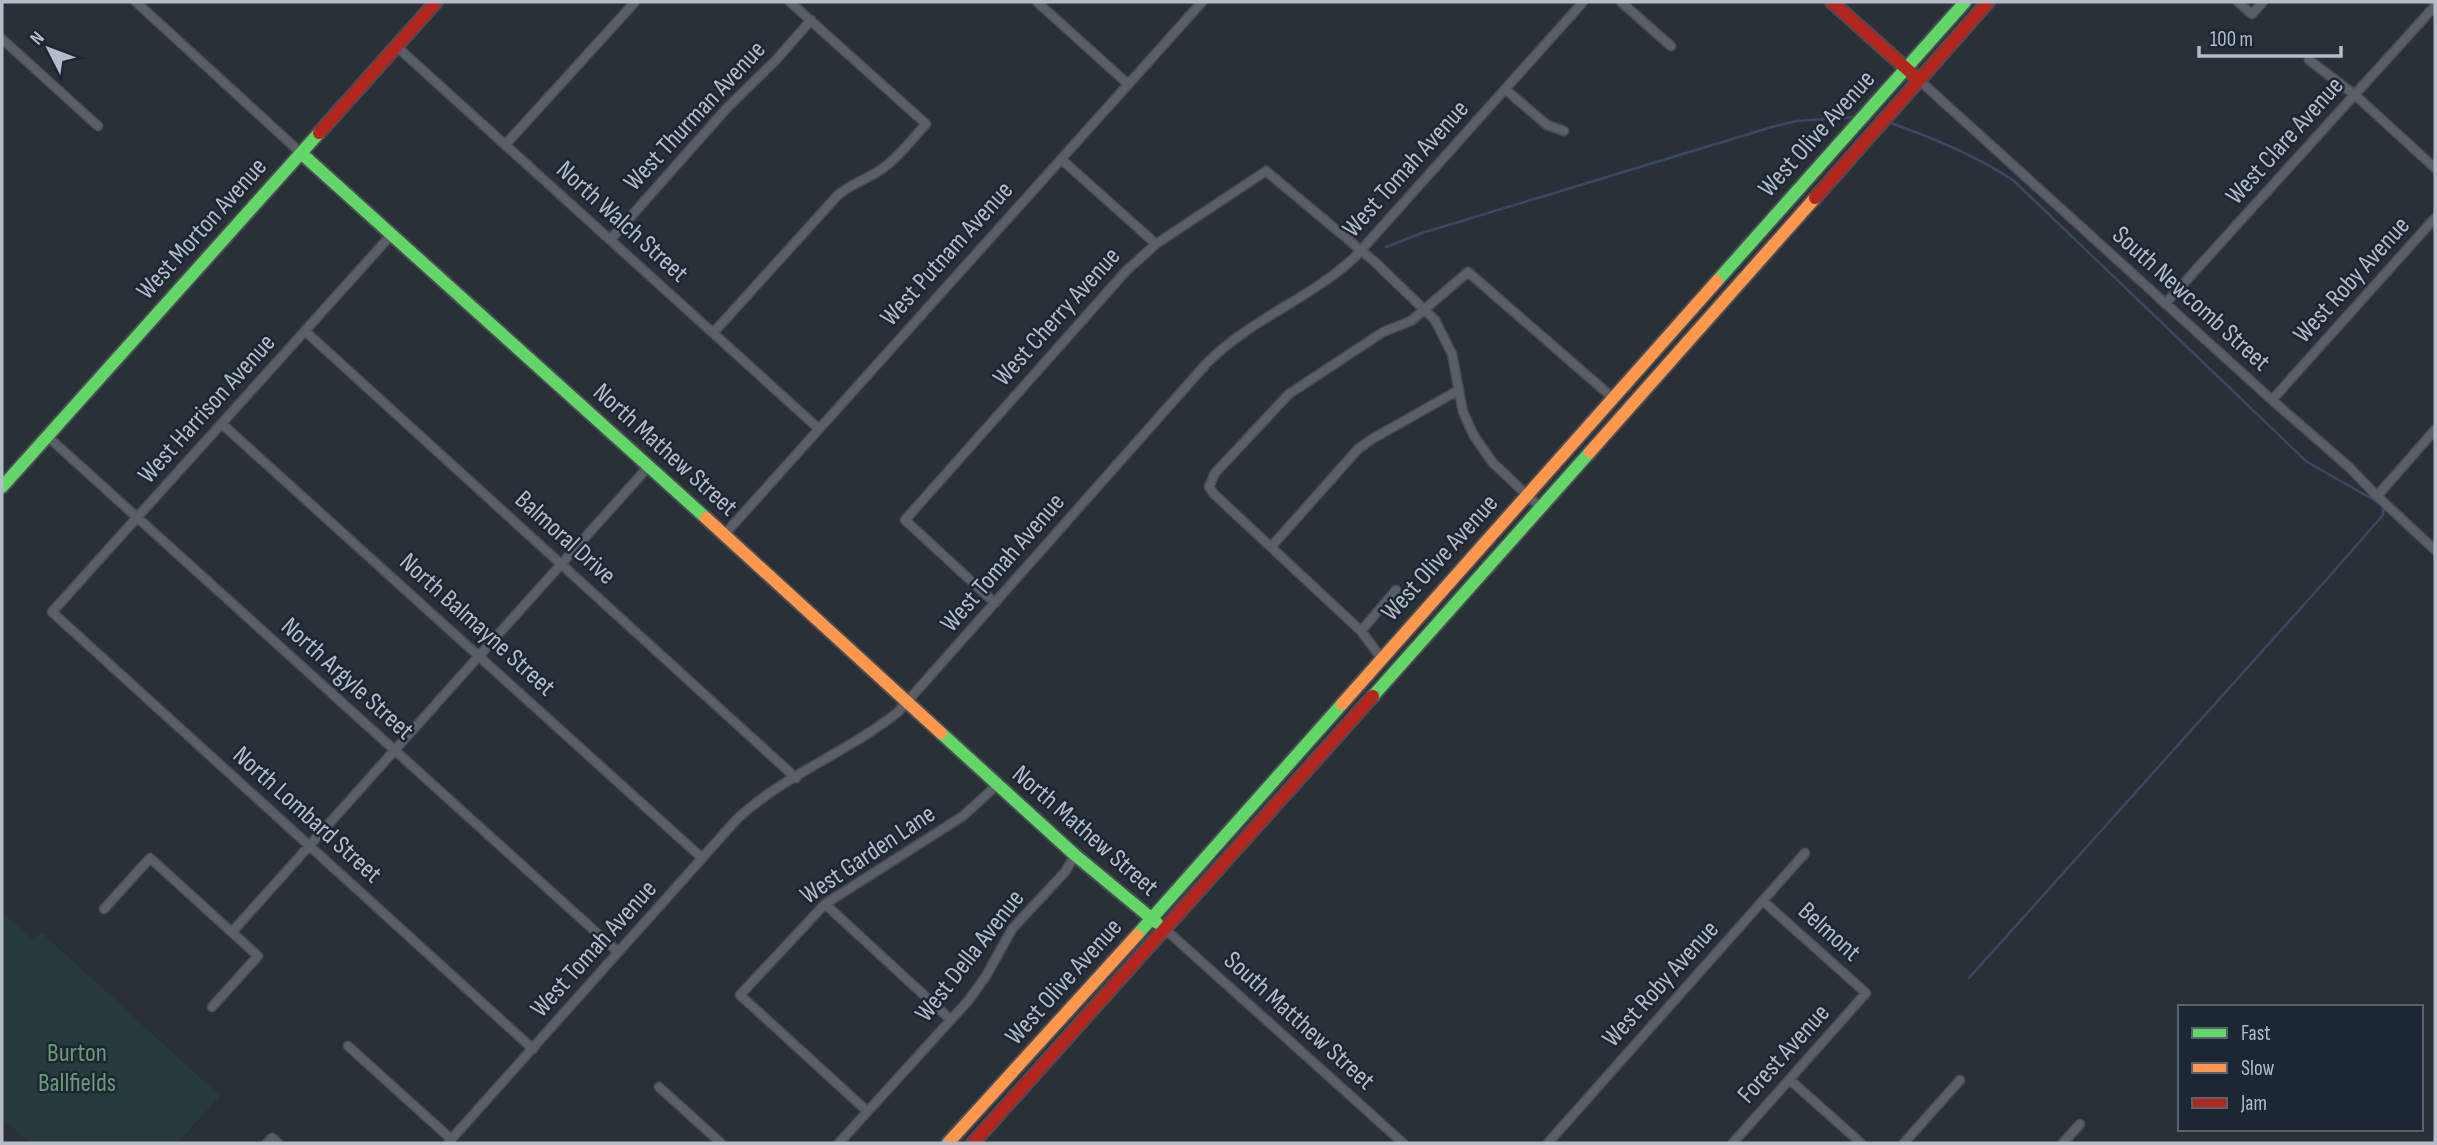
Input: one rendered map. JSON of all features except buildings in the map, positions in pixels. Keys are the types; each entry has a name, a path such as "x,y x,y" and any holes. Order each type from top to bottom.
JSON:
{"main road":[{"name":"West Morton Avenue","path":"2,487 436,2"},
{"path":"1832,2 1919,80"},
{"name":"West Olive Avenue","path":"948,1143 1152,919 1965,2"},
{"name":"West Olive Avenue","path":"974,1143 1988,2"},
{"name":"North Mathew Street","path":"301,153 649,466 997,785 1075,855 1166,930"}],"street":[{"name":"North Mathew Street","path":"136,2 301,153"},
{"path":"505,145 635,2"},
{"path":"713,334 838,195 887,165 926,124 790,2"},
{"path":"1037,2 1128,84"},
{"name":"West Putnam Avenue","path":"724,535 1202,2"},
{"name":"West Tomah Avenue","path":"450,1141 746,810 878,727 908,702 1215,355 1244,331 1331,277 1361,251 1583,2"},
{"path":"1621,2 1671,46"},
{"path":"2238,2 2252,14 2263,2"},
{"name":"West Clare Avenue","path":"2165,304 2435,6"},
{"name":"West Thurman Avenue","path":"610,240 726,109 776,60 811,20"},
{"path":"2,38 98,125"},
{"name":"North Walch Street","path":"396,46 819,429"},
{"path":"2309,60 2355,95 2435,168"},
{"name":"South Newcomb Street","path":"1919,80 2349,467 2435,550"},
{"path":"1505,89 1546,125 1564,131"},
{"path":"1061,159 1156,244"},
{"name":"West Cherry Avenue","path":"995,603 905,520 1116,280 1156,244 1266,172 1361,251"},
{"name":"West Roby Avenue","path":"2272,400 2435,218"},
{"name":"West Harrison Avenue","path":"52,612 392,234"},
{"path":"1361,251 1440,327 1455,364 1466,420 1480,447 1493,463 1541,508"},
{"path":"1382,659 1361,631 1214,494 1209,487 1215,473 1297,387 1384,332 1411,321 1468,272 1613,398"},
{"name":"Balmoral Drive","path":"305,331 796,778"},
{"path":"1271,547 1358,449 1459,390"},
{"name":"North Balmayne Street","path":"222,424 702,858"},
{"path":"2377,496 2435,430"},
{"name":"North Argyle Street","path":"47,436 618,953"},
{"path":"232,932 649,466"},
{"path":"1361,631 1396,590"},
{"name":"North Lombard Street","path":"52,612 533,1049"},
{"name":"West Garden Lane","path":"867,1111 740,995 825,904 971,810 997,785"},
{"name":"West Roby Avenue","path":"1548,1143 1805,853"},
{"name":"West Della Avenue","path":"839,1143 951,1020 986,975 1012,929 1065,872 1075,855"},
{"path":"104,909 150,858 232,932 258,956 212,1007"},
{"name":"Belmont","path":"1763,901 1866,993"},
{"path":"825,904 951,1020"},
{"name":"South Matthew Street","path":"1166,930 1400,1142"},
{"name":"Forest Avenue","path":"1733,1143 1866,993"},
{"path":"348,1046 450,1141"},
{"path":"1790,1080 1861,1143"},
{"path":"1904,1143 1960,1080"},
{"path":"659,1087 721,1143"},
{"path":"2063,1143 2080,1125"}],"green space":[{"name":"Burton Ballfields","path":"2,912 34,941 42,933 220,1096 177,1143 31,1143 2,1118"}],"waterway":[{"path":"1386,247 1422,233 1772,127 1796,121 1857,117"},
{"path":"1888,122 1953,147 2014,181 2307,462 2383,505 2383,515 2327,579 1969,978"}],"traffic: fast":[{"path":"1717,281 1965,2"},
{"path":"2,487 319,133"},
{"path":"301,153 706,518"},
{"path":"1373,696 1590,452"},
{"path":"1137,935 1342,704"},
{"path":"941,733 1075,855 1157,923"}],"traffic: slow":[{"path":"1590,452 1815,198"},
{"path":"1342,704 1717,281"},
{"path":"706,518 941,733"},
{"path":"948,1143 1137,935"}],"traffic: jam":[{"path":"319,133 436,2"},
{"path":"1832,2 1919,80"},
{"path":"1815,198 1988,2"},
{"path":"973,1143 1373,696"}]}
